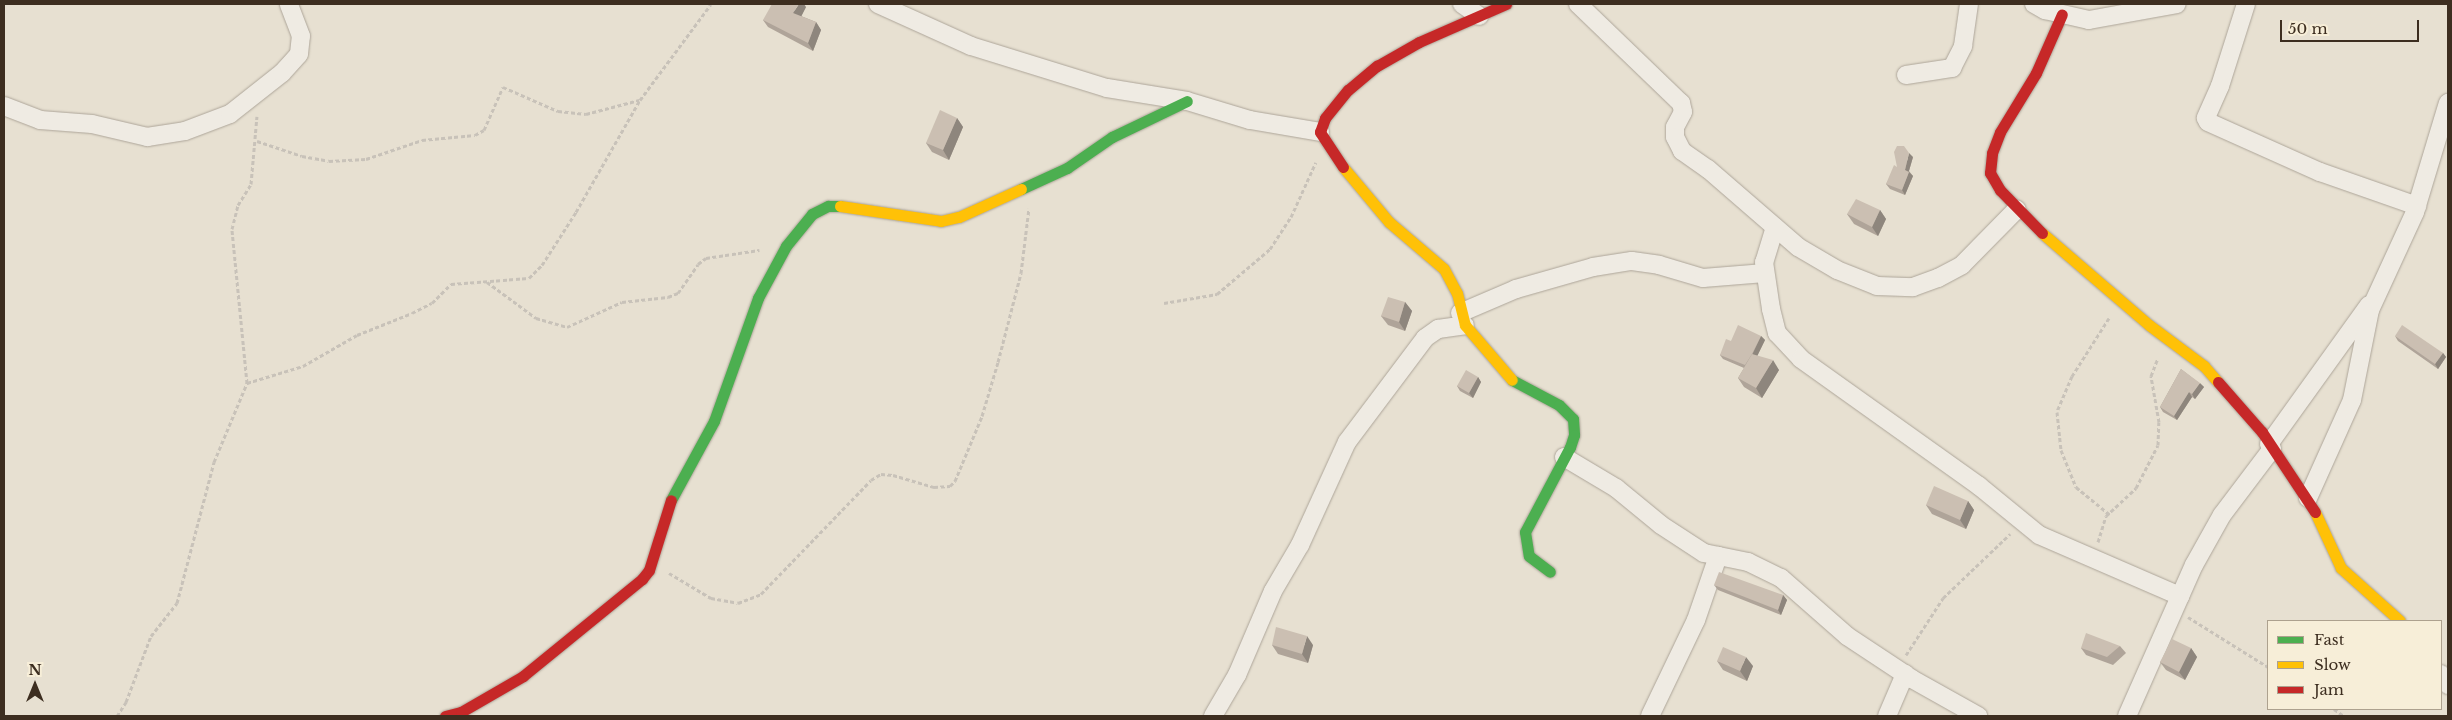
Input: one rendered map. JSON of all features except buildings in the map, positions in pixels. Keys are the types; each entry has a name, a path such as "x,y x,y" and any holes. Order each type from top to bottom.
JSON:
{"street":[{"path":"4,106 40,120 92,124 147,137 184,132 230,114 257,94 299,54 301,36 289,4"},
{"path":"878,4 1001,56 1107,88 1187,101 1250,120 1322,137 1370,201 1444,270 1456,293 1462,318 1511,380 1559,405 1570,415 1575,425 1574,435 1525,532 1529,556 1538,566 1550,572"},
{"path":"1462,4 1479,16"},
{"path":"1322,137 1325,118 1348,90 1377,66 1419,42 1506,4"},
{"path":"1578,4 1681,104 1683,112 1674,127 1674,137 1682,151 1708,169 1798,247 1837,270 1877,286 1913,287 1938,278 1962,265 2017,209"},
{"path":"1906,76 1952,68 1963,46 1969,4"},
{"path":"2034,4 2062,14 2089,20 2122,10 2177,4"},
{"path":"2246,4 2220,86 2206,118 2208,122 2320,172 2417,206"},
{"path":"2062,14 2036,73 2000,132 1992,153 1990,173 2017,209 2121,302 2204,366 2270,446 2308,498 2341,568 2399,620"},
{"path":"445,716 461,712 523,676 626,594 649,570 665,510 714,421 744,330 786,246 812,214 828,206 854,206 897,216 941,221 959,217 1067,168 1112,137 1187,101"},
{"path":"2308,498 2352,400 2375,298 2417,206 2447,109"},
{"path":"1776,227 1764,262 1765,273 1777,333 1801,359 2024,522 2039,535 2096,560 2177,603"},
{"path":"1213,716 1237,675 1273,591 1300,545 1347,442 1425,338 1516,289 1593,267 1632,261 1684,271 1703,278 1765,273"},
{"path":"2127,716 2177,603 2222,515 2322,373 2348,330 2375,298"},
{"path":"1564,457 1616,488 1686,543 1704,553 1748,562 1781,578 1847,636 1901,672 1978,716"},
{"path":"1650,716 1696,620 1718,556"},
{"path":"1887,716 1901,672"}],"path":[{"path":"247,383 302,366 357,335 412,314 432,303 452,284 520,281 529,278 542,265 594,183 640,100 712,4"},
{"path":"257,141 329,161 366,159 422,140 475,135 484,130 504,87 558,112 586,114 640,100"},
{"path":"117,716 129,695 151,636 177,603 214,462 247,383 232,229 238,205 251,184 257,141 257,94"},
{"path":"1164,303 1217,294 1270,249 1291,217 1322,137"},
{"path":"649,570 670,573 711,598 738,603 761,594 871,480 881,474 893,474 934,487 950,486 955,481 982,416 1021,273 1028,230 1030,185"},
{"path":"486,282 536,318 567,327 622,302 668,298 678,293 698,264 706,258 786,246"},
{"path":"2109,514 2076,487 2061,450 2057,412 2072,376 2094,338 2121,302"},
{"path":"2096,560 2101,526 2109,514 2136,488 2158,445 2159,422 2151,376 2154,362 2170,341"},
{"path":"1901,672 1943,598 2024,522"},
{"path":"2177,603 2267,666"}],"traffic: fast":[{"path":"1021,189 1067,168 1112,137 1187,101"},
{"path":"671,500 714,421 758,298 786,246 812,214 828,206 840,206"},
{"path":"1512,380 1559,405 1573,419 1574,435 1570,447 1525,532 1529,556 1550,572"}],"traffic: slow":[{"path":"1343,167 1389,222 1444,269 1457,293 1465,325 1512,380"},
{"path":"840,206 941,221 959,217 1021,189"},
{"path":"2042,233 2149,325 2204,366 2218,382"},
{"path":"2315,512 2341,568 2399,620"}],"traffic: jam":[{"path":"1343,167 1320,132 1325,118 1348,90 1377,66 1419,42 1506,4"},
{"path":"2042,233 2000,190 1990,173 1992,153 2000,132 2036,73 2062,14"},
{"path":"2218,382 2262,432 2315,512"},
{"path":"445,716 461,712 523,676 642,579 649,570 671,500"}]}
